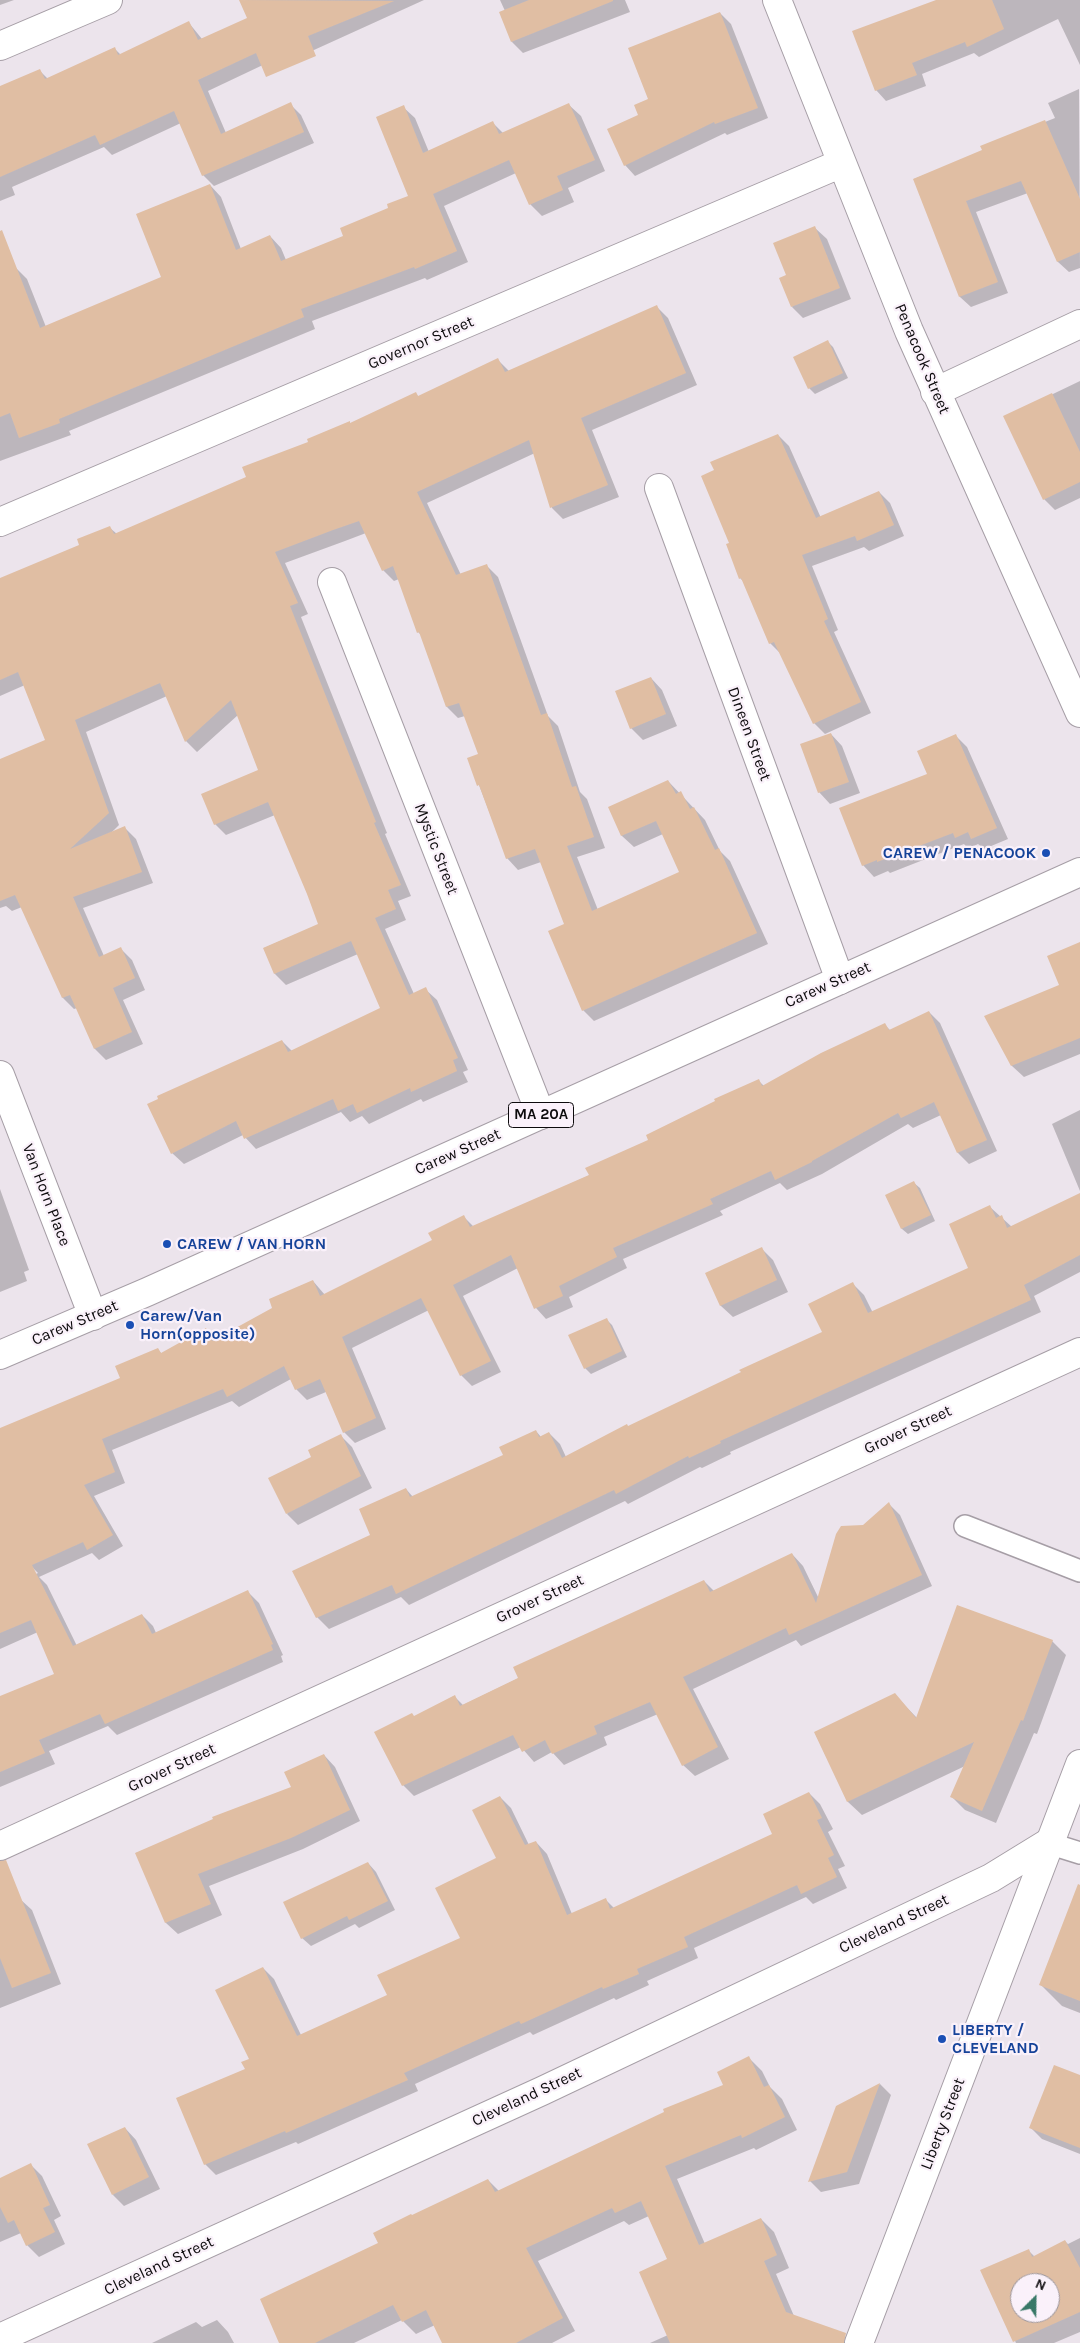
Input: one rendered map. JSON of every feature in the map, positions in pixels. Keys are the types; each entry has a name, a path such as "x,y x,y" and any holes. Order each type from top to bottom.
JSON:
{"street":[{"path":"0,46 108,0"},
{"name":"Penacook Street","path":"777,0 935,392 1080,713"},
{"name":"Governor Street","path":"0,522 842,163"},
{"path":"935,392 1080,324"},
{"name":"Dineen Street","path":"659,488 840,980"},
{"name":"Mystic Street","path":"332,582 541,1115"},
{"name":"Carew Street","path":"0,1355 93,1316 1080,872"},
{"name":"Van Horn Place","path":"0,1075 93,1316"},
{"name":"Grover Street","path":"0,1846 1080,1352"},
{"name":"Liberty Street","path":"859,2343 988,2006 1048,1843 1080,1764"},
{"name":"Cleveland Street","path":"0,2338 551,2087 991,1878 1048,1843"}],"lane":[{"path":"965,1526 1080,1571"},
{"path":"1048,1843 1080,1853"}],"building":[{"path":"239,0 394,1 308,36 316,56 266,77 256,53 198,80 221,134 291,102 304,132 202,176 174,111 100,145 95,135 0,177 0,86 40,69 45,79 115,47 118,55 189,21 198,40 247,18"},
{"path":"529,0 613,1 511,42 499,12"},
{"path":"936,0 992,0 1004,29 967,47 965,42 912,63 917,75 875,91 852,31"},
{"path":"720,12 758,108 715,124 714,122 624,166 607,129 638,115 634,105 648,99 628,48"},
{"path":"569,103 595,160 557,176 563,190 529,205 509,160 433,194 457,251 415,269 414,267 301,309 304,317 59,419 60,423 19,438 10,413 0,417 0,231 2,230 40,328 161,277 136,214 210,184 236,250 270,235 281,261 343,236 340,228 388,208 387,204 408,196 376,117 404,105 423,153 493,121 499,134"},
{"path":"1045,120 1080,199 1080,252 1057,262 1021,181 966,201 998,282 959,297 913,179 982,150 980,146"},
{"path":"815,226 840,288 791,307 779,278 786,275 773,243"},
{"path":"657,305 686,373 581,418 608,485 550,508 529,440 417,492 456,575 487,564 541,715 547,713 572,787 576,786 594,837 567,846 592,911 679,872 656,821 621,836 608,807 668,780 676,794 681,791 690,809 694,807 715,850 719,848 757,933 582,1011 548,931 564,924 535,849 506,859 467,758 478,754 459,703 446,707 393,566 382,571 359,521 333,530 275,552 298,603 290,606 376,822 374,823 401,885 388,890 396,909 375,918 409,995 426,987 458,1058 453,1060 457,1071 411,1092 410,1088 357,1113 353,1104 338,1111 333,1099 244,1139 236,1121 171,1154 147,1104 158,1099 157,1096 282,1040 288,1052 380,1008 351,941 274,974 263,948 318,924 268,802 214,825 201,794 258,770 231,700 185,742 160,683 75,720 109,813 70,849 125,826 142,872 73,897 99,957 121,947 135,978 113,988 132,1032 94,1049 70,995 62,998 15,895 0,901 0,759 45,740 18,672 0,680 0,578 79,545 77,539 110,526 114,534 246,477 242,467 308,442 307,439 350,421 350,423 416,392 418,396 498,358 505,372"},
{"path":"828,340 843,373 808,389 793,357"},
{"path":"1052,393 1080,452 1080,482 1043,500 1003,416"},
{"path":"778,434 816,518 879,491 894,525 857,541 855,536 802,555 828,619 824,621 861,702 813,724 774,642 769,644 741,578 739,579 726,544 729,543 701,476 714,470 710,462"},
{"path":"651,677 666,714 630,729 615,691"},
{"path":"831,733 849,782 818,793 800,744"},
{"path":"956,734 997,828 971,839 968,832 955,838 953,833 862,866 839,808 927,774 917,751"},
{"path":"1080,942 1080,1038 1011,1066 984,1016 1059,985 1047,956"},
{"path":"929,1011 987,1140 957,1153 934,1102 901,1118 898,1113 812,1162 775,1180 771,1171 710,1199 713,1204 613,1248 617,1257 559,1286 563,1296 534,1309 511,1255 453,1285 491,1361 460,1376 421,1298 342,1337 376,1418 343,1433 320,1379 295,1390 284,1366 227,1397 223,1389 102,1439 115,1472 84,1485 113,1535 87,1550 83,1542 32,1565 73,1646 142,1614 152,1634 248,1590 273,1644 271,1645 273,1650 105,1724 100,1714 39,1740 45,1753 0,1772 0,1696 54,1674 31,1620 0,1633 0,1428 120,1378 115,1366 158,1348 161,1353 206,1328 212,1341 272,1308 269,1299 313,1280 320,1296 432,1240 428,1233 464,1215 470,1227 589,1175 585,1168 648,1140 646,1135 715,1101 714,1099 759,1079 762,1086 821,1053 885,1023 889,1030"},
{"path":"914,1181 931,1215 901,1229 885,1195"},
{"path":"1080,1193 1080,1255 1024,1285 1031,1300 720,1441 721,1443 689,1458 688,1456 616,1494 614,1490 396,1594 392,1585 316,1618 292,1571 370,1535 359,1509 406,1488 410,1497 503,1455 499,1447 536,1430 539,1437 549,1432 562,1458 627,1424 628,1426 741,1372 739,1370 822,1332 808,1304 853,1282 868,1313 968,1268 949,1224 990,1205 996,1218 1002,1215 1007,1228"},
{"path":"762,1247 777,1280 720,1306 705,1273"},
{"path":"607,1318 622,1351 584,1369 568,1335"},
{"path":"341,1434 361,1476 286,1514 268,1478 311,1457 308,1450"},
{"path":"889,1502 922,1575 789,1635 786,1628 683,1677 718,1747 682,1766 650,1702 594,1726 597,1734 552,1754 545,1740 522,1752 513,1735 402,1786 374,1732 412,1713 414,1716 455,1695 460,1706 518,1678 513,1667 704,1580 710,1592 792,1553 816,1603 836,1534 841,1526 863,1525"},
{"path":"957,1605 1053,1640 1023,1721 1021,1720 982,1811 950,1797 974,1742 847,1802 814,1732 895,1693 916,1718"},
{"path":"324,1754 350,1810 291,1838 198,1874 211,1904 165,1923 135,1853 213,1819 212,1817 291,1787 284,1772"},
{"path":"809,1792 822,1818 817,1820 834,1855 828,1858 837,1877 801,1894 797,1885 684,1937 688,1947 637,1969 639,1974 603,1989 602,1987 521,2024 519,2021 404,2073 408,2080 286,2133 285,2131 204,2165 176,2098 245,2069 241,2062 249,2059 215,1990 263,1967 297,2036 387,1995 377,1975 460,1938 435,1888 496,1858 472,1810 500,1796 525,1845 536,1841 567,1915 606,1898 610,1909 772,1834 763,1814"},
{"path":"6,1860 51,1973 12,1988 0,1958 0,1861"},
{"path":"368,1862 388,1901 349,1920 347,1916 301,1939 283,1902"},
{"path":"1078,1884 1080,1885 1080,2001 1039,1985"},
{"path":"749,2056 764,2087 769,2085 785,2117 742,2138 741,2135 665,2166 699,2245 761,2218 777,2255 764,2261 786,2312 846,2333 844,2343 670,2343 639,2272 667,2259 641,2201 615,2213 612,2208 526,2248 563,2318 516,2343 442,2343 426,2310 402,2322 393,2305 315,2343 279,2343 260,2299 378,2243 373,2233 411,2214 488,2179 495,2192 664,2112 663,2109 723,2085 717,2072"},
{"path":"1054,2065 1080,2075 1080,2148 1029,2128"},
{"path":"880,2083 847,2172 808,2182 836,2106"},
{"path":"125,2127 149,2177 112,2195 87,2144"},
{"path":"31,2163 50,2205 43,2208 55,2232 26,2246 14,2220 8,2223 0,2207 0,2178"},
{"path":"1065,2240 1080,2268 1080,2312 1060,2321 1060,2273 1010,2273 1010,2323 1055,2323 1013,2342 980,2270 1029,2249 1032,2257"}],"place":[{"name":"CAREW / PENACOOK","path":"1046,853"},
{"name":"CAREW / VAN HORN","path":"167,1244"},
{"name":"Carew/Van Horn(opposite)","path":"130,1325"},
{"name":"LIBERTY / CLEVELAND","path":"942,2039"}]}
